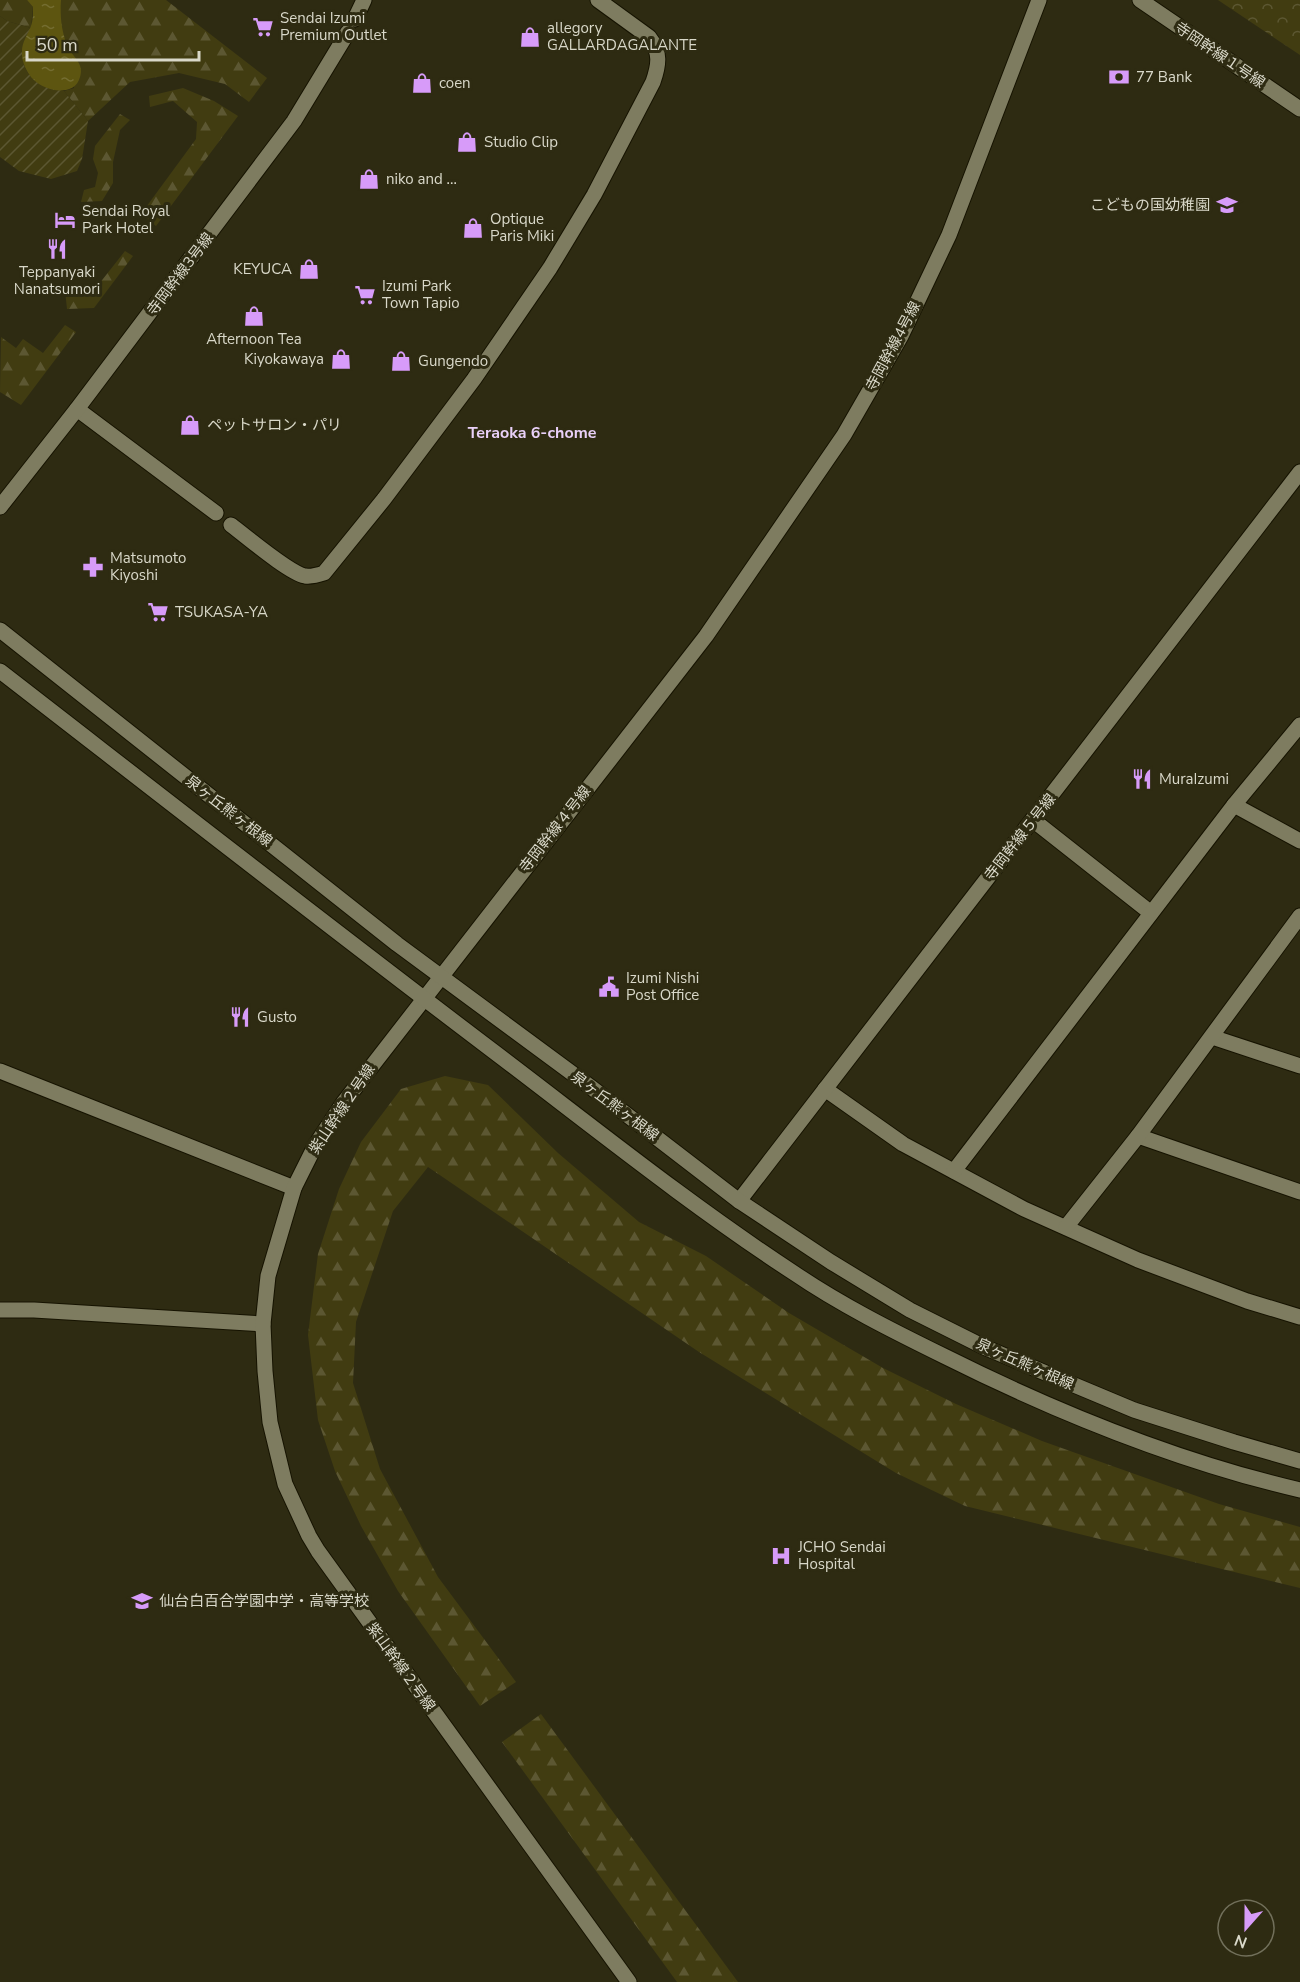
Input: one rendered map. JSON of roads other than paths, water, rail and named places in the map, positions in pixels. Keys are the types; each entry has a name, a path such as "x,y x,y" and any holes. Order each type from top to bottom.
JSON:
{"street":[{"name":"寺岡幹線3号線","path":"0,507 77,409 294,121 364,0"},
{"path":"231,525 285,566 303,576 324,573 384,499 474,379 550,268 594,195 653,82 658,66 656,48 649,37 598,0"},
{"name":"寺岡幹線4号線","path":"687,660 706,636 844,435 901,336 949,235 1039,0"},
{"name":"寺岡幹線１号線","path":"1140,0 1300,110"},
{"path":"77,409 216,513"},
{"name":"寺岡幹線５号線","path":"739,1201 1299,474"},
{"name":"泉ヶ丘熊ヶ根線","path":"0,630 397,944 739,1201 831,1262 910,1310 984,1347 1134,1410 1300,1461"},
{"name":"寺岡幹線４号線","path":"423,998 687,660"},
{"name":"泉ヶ丘熊ヶ根線","path":"0,671 423,998 728,1229 798,1276 894,1331 984,1376 1082,1420 1191,1460 1300,1490"},
{"path":"954,1171 1234,805 1300,725"},
{"path":"1234,805 1300,841"},
{"path":"1033,820 1151,913"},
{"path":"1066,1227 1138,1136 1300,916"},
{"name":"紫山幹線２号線","path":"423,998 344,1102 315,1146 294,1188 268,1276 263,1324 270,1422 285,1484 309,1536 362,1613 629,1982"},
{"path":"1212,1037 1300,1066"},
{"path":"0,1071 294,1188"},
{"path":"825,1089 903,1144 1024,1209 1138,1260 1236,1297 1300,1317"},
{"path":"1138,1136 1300,1192"},
{"path":"0,1311 34,1310 263,1324"}],"water":[{"path":"27,0 61,0 61,22 65,39 81,68 80,77 72,88 53,90 39,84 27,71 22,59 22,48 32,24 33,7"}],"place":[{"name":"Sendai Izumi Premium Outlet","path":"263,27"},
{"name":"allegory GALLARDAGALANTE","path":"530,37"},
{"name":"77 Bank","path":"1119,77"},
{"name":"coen","path":"422,83"},
{"name":"Studio Clip","path":"467,142"},
{"name":"niko and ...","path":"369,179"},
{"name":"こどもの国幼稚園","path":"1227,205"},
{"name":"Sendai Royal Park Hotel","path":"65,220"},
{"name":"Optique Paris Miki","path":"473,228"},
{"name":"Teppanyaki Nanatsumori","path":"57,249"},
{"name":"KEYUCA","path":"309,269"},
{"name":"Izumi Park Town Tapio","path":"365,295"},
{"name":"Afternoon Tea","path":"254,316"},
{"name":"Kiyokawaya","path":"341,359"},
{"name":"Gungendo","path":"401,361"},
{"name":"ペットサロン・パリ","path":"190,425"},
{"name":"Matsumoto Kiyoshi","path":"93,567"},
{"name":"TSUKASA-YA","path":"158,612"},
{"name":"MuraIzumi","path":"1142,779"},
{"name":"Izumi Nishi Post Office","path":"609,987"},
{"name":"Gusto","path":"240,1017"},
{"name":"JCHO Sendai Hospital","path":"781,1556"},
{"name":"仙台白百合学園中学・高等学校","path":"142,1601"}],"district":[{"name":"Teraoka 6-chome","path":"532,433"}]}
